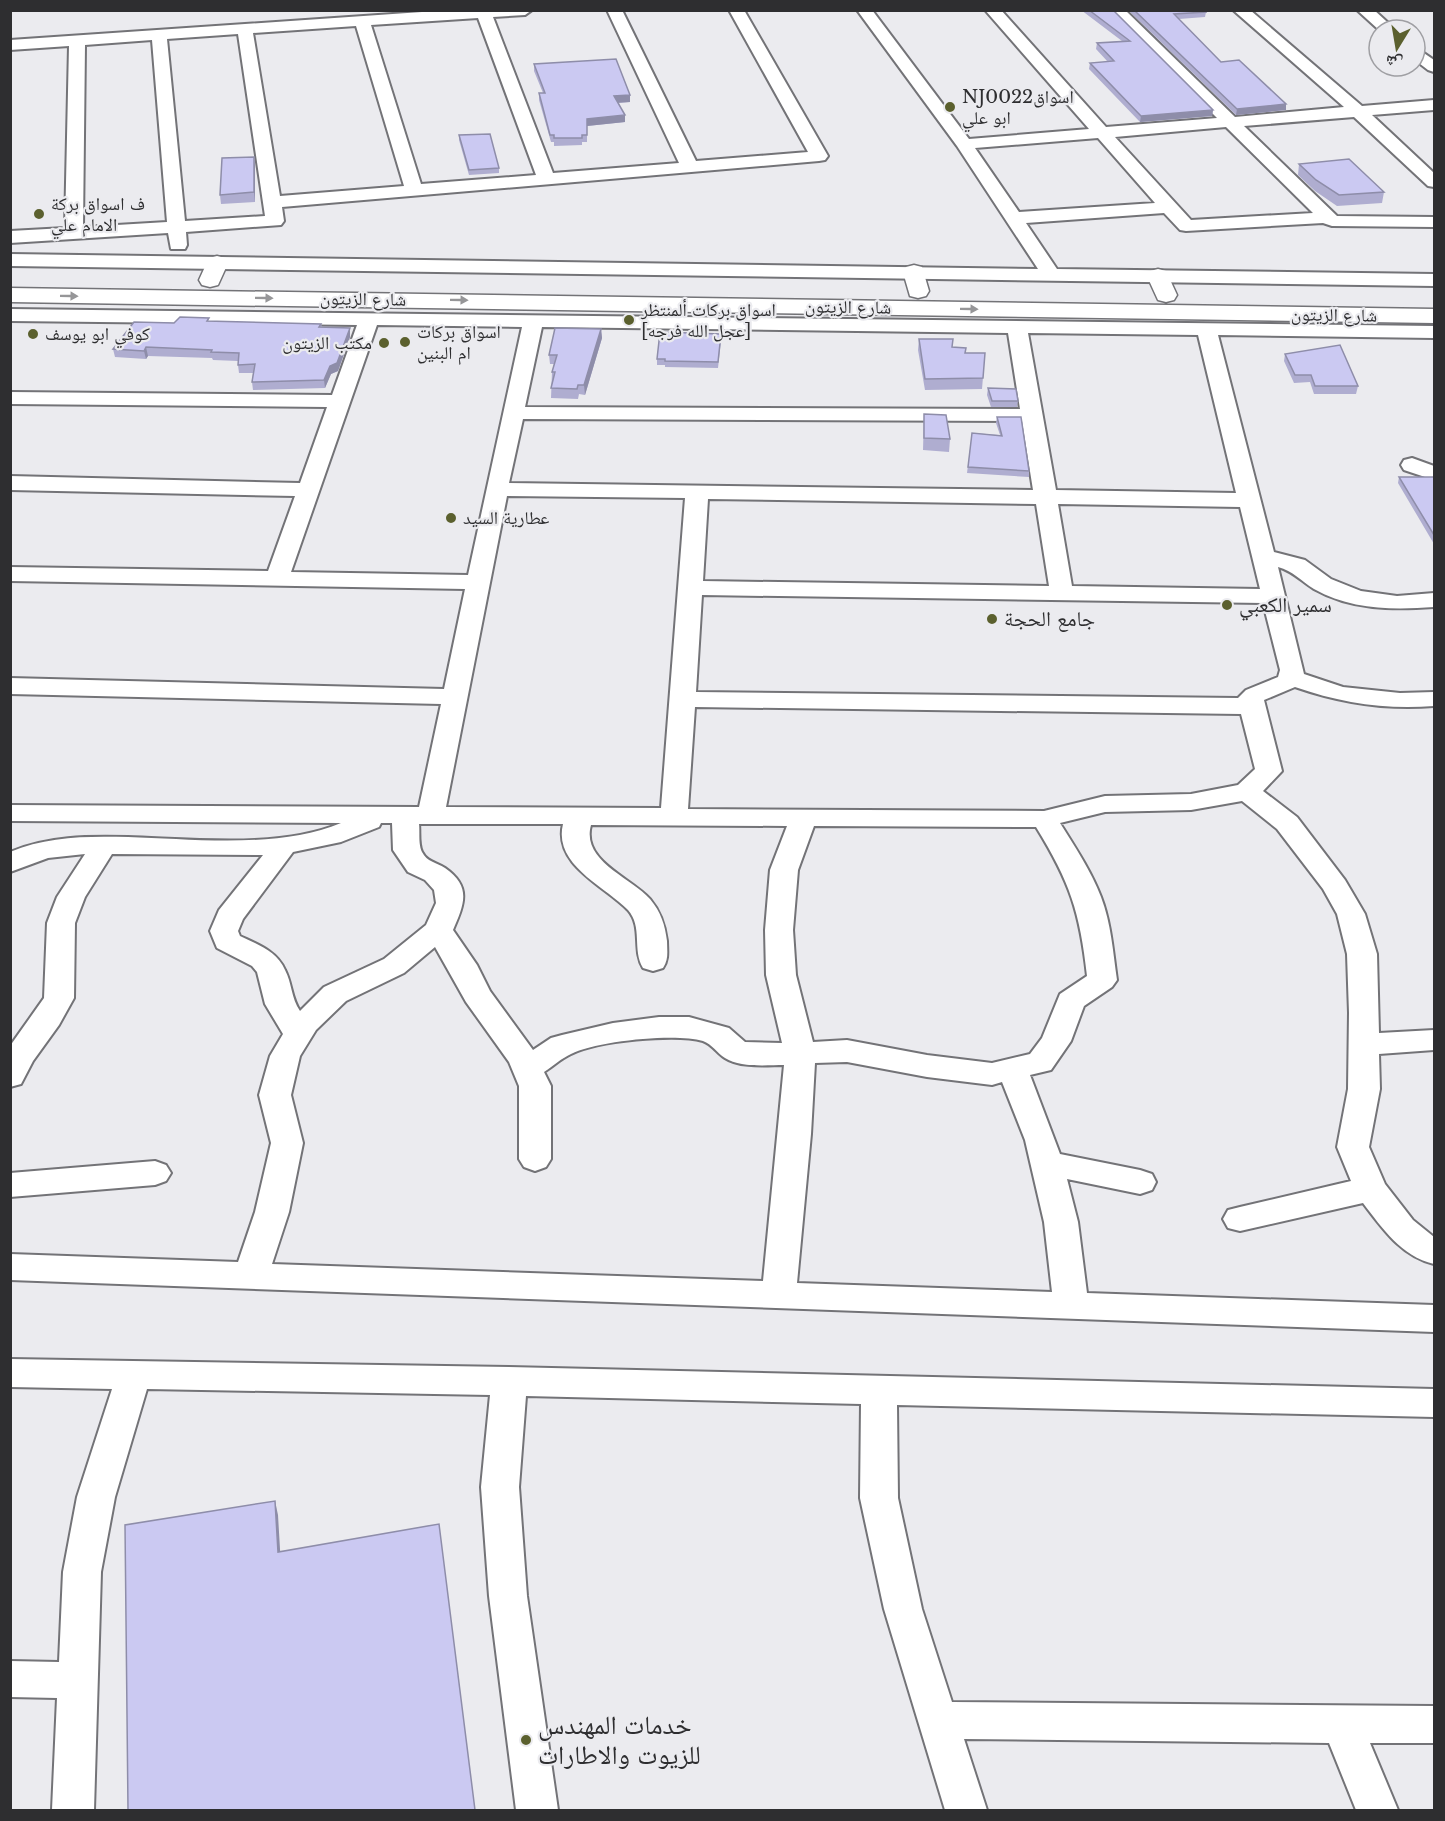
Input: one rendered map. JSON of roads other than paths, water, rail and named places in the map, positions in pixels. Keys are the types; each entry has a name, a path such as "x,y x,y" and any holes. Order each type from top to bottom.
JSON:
{"main road":[{"name":"شارع الزيتون","path":"10,278 214,272 501,292 591,295 941,317 1434,316"},
{"name":"شارع الزيتون","path":"591,295 916,282 1162,285 1434,298"},
{"name":"شارع الزيتون","path":"10,295 130,297 501,292"},
{"path":"118,316 130,297"}],"street":[{"path":"10,45 363,21 399,15 525,10"},
{"path":"614,10 690,167"},
{"path":"273,202 819,156 735,10"},
{"path":"864,10 964,144 1051,274"},
{"path":"992,10 1186,226 1329,217"},
{"path":"1116,10 1332,221 1434,222"},
{"path":"1240,10 1358,111 1434,182"},
{"path":"484,13 546,179"},
{"path":"363,21 414,190"},
{"path":"10,237 275,220 245,29"},
{"path":"159,35 178,227 177,262"},
{"path":"74,233 77,40"},
{"path":"964,144 1434,105"},
{"path":"1013,218 1169,207"},
{"path":"10,260 177,262 214,272 916,282 1051,274 1162,285 1434,280"},
{"path":"10,315 533,321 941,317 1017,327 1434,332"},
{"path":"277,579 369,320"},
{"path":"251,1275 272,1212 287,1143 275,1095 285,1056 305,1023 335,994 394,966 438,930 450,903 448,888 435,874 418,866 407,850 406,816 455,696 496,489 533,321"},
{"path":"1017,327 1062,594"},
{"path":"1206,329 1292,670 1292,678"},
{"path":"10,398 339,401"},
{"path":"514,412 1032,415"},
{"path":"1412,465 1434,474"},
{"path":"10,483 308,490"},
{"path":"496,489 1249,500"},
{"path":"674,818 697,492"},
{"path":"1263,556 1298,566 1323,584 1356,598 1397,603 1434,600"},
{"path":"10,574 478,582"},
{"path":"691,588 1273,596"},
{"path":"10,813 1044,819 1104,804 1191,802 1247,792 1269,771 1250,699 1255,693 1277,687 1292,678 1339,694 1400,701 1434,699"},
{"path":"10,686 455,696"},
{"path":"683,699 1250,706"},
{"path":"1247,792 1287,823 1335,886 1351,914 1362,954 1364,1044 1364,1089 1353,1147 1371,1189 1401,1229 1427,1250 1434,1251"},
{"path":"10,863 22,856 78,844 239,846 285,844 327,838 406,816"},
{"path":"579,817 575,834 581,855 596,870 629,893 648,917 653,962"},
{"path":"779,1295 795,1134 800,1053 781,975 778,930 784,870 803,818"},
{"path":"527,1069 562,1045 613,1033 659,1027 689,1027 718,1035 737,1052 762,1055 847,1051 927,1066 992,1074 1040,1062 1056,1041 1071,1001 1102,980 1100,957 1087,899 1068,858 1044,819"},
{"path":"285,844 229,917 224,931 227,941 262,959 271,970 280,1004 299,1034"},
{"path":"10,1076 19,1057 48,1018 59,998 61,923 71,897 104,845"},
{"path":"438,930 462,965 477,995 527,1069 535,1086 535,1159"},
{"path":"1364,1044 1434,1040"},
{"path":"1012,1069 1041,1140 1047,1163 1061,1222 1071,1305"},
{"path":"1047,1163 1140,1182"},
{"path":"10,1185 155,1173"},
{"path":"1240,1219 1371,1189"},
{"path":"10,1266 1434,1319"},
{"path":"10,1373 509,1381 1434,1402"},
{"path":"73,1810 82,1572 96,1497 134,1375"},
{"path":"509,1381 500,1487 508,1596 537,1810"},
{"path":"879,1391 879,1498 903,1609 966,1810"},
{"path":"10,1679 77,1681"},
{"path":"938,1720 1434,1725"},
{"path":"1341,1723 1377,1810"}],"place":[{"name":"NJ0022اسواق ابو علي","path":"950,107"},
{"name":"ف اسواق بركة الامام علي","path":"39,214"},
{"name":"اسواق بركات ألمنتظر [عجل الله فرجه]","path":"629,320"},
{"name":"كوفي ابو يوسف","path":"33,334"},
{"name":"اسواق بركات ام البنين","path":"405,342"},
{"name":"مكتب الزيتون","path":"384,343"},
{"name":"عطارية السيد","path":"451,518"},
{"name":"سمير الكعبي","path":"1227,605"},
{"name":"جامع الحجة","path":"992,619"},
{"name":"خدمات المهندس للزيوت والاطارات","path":"526,1740"}]}
